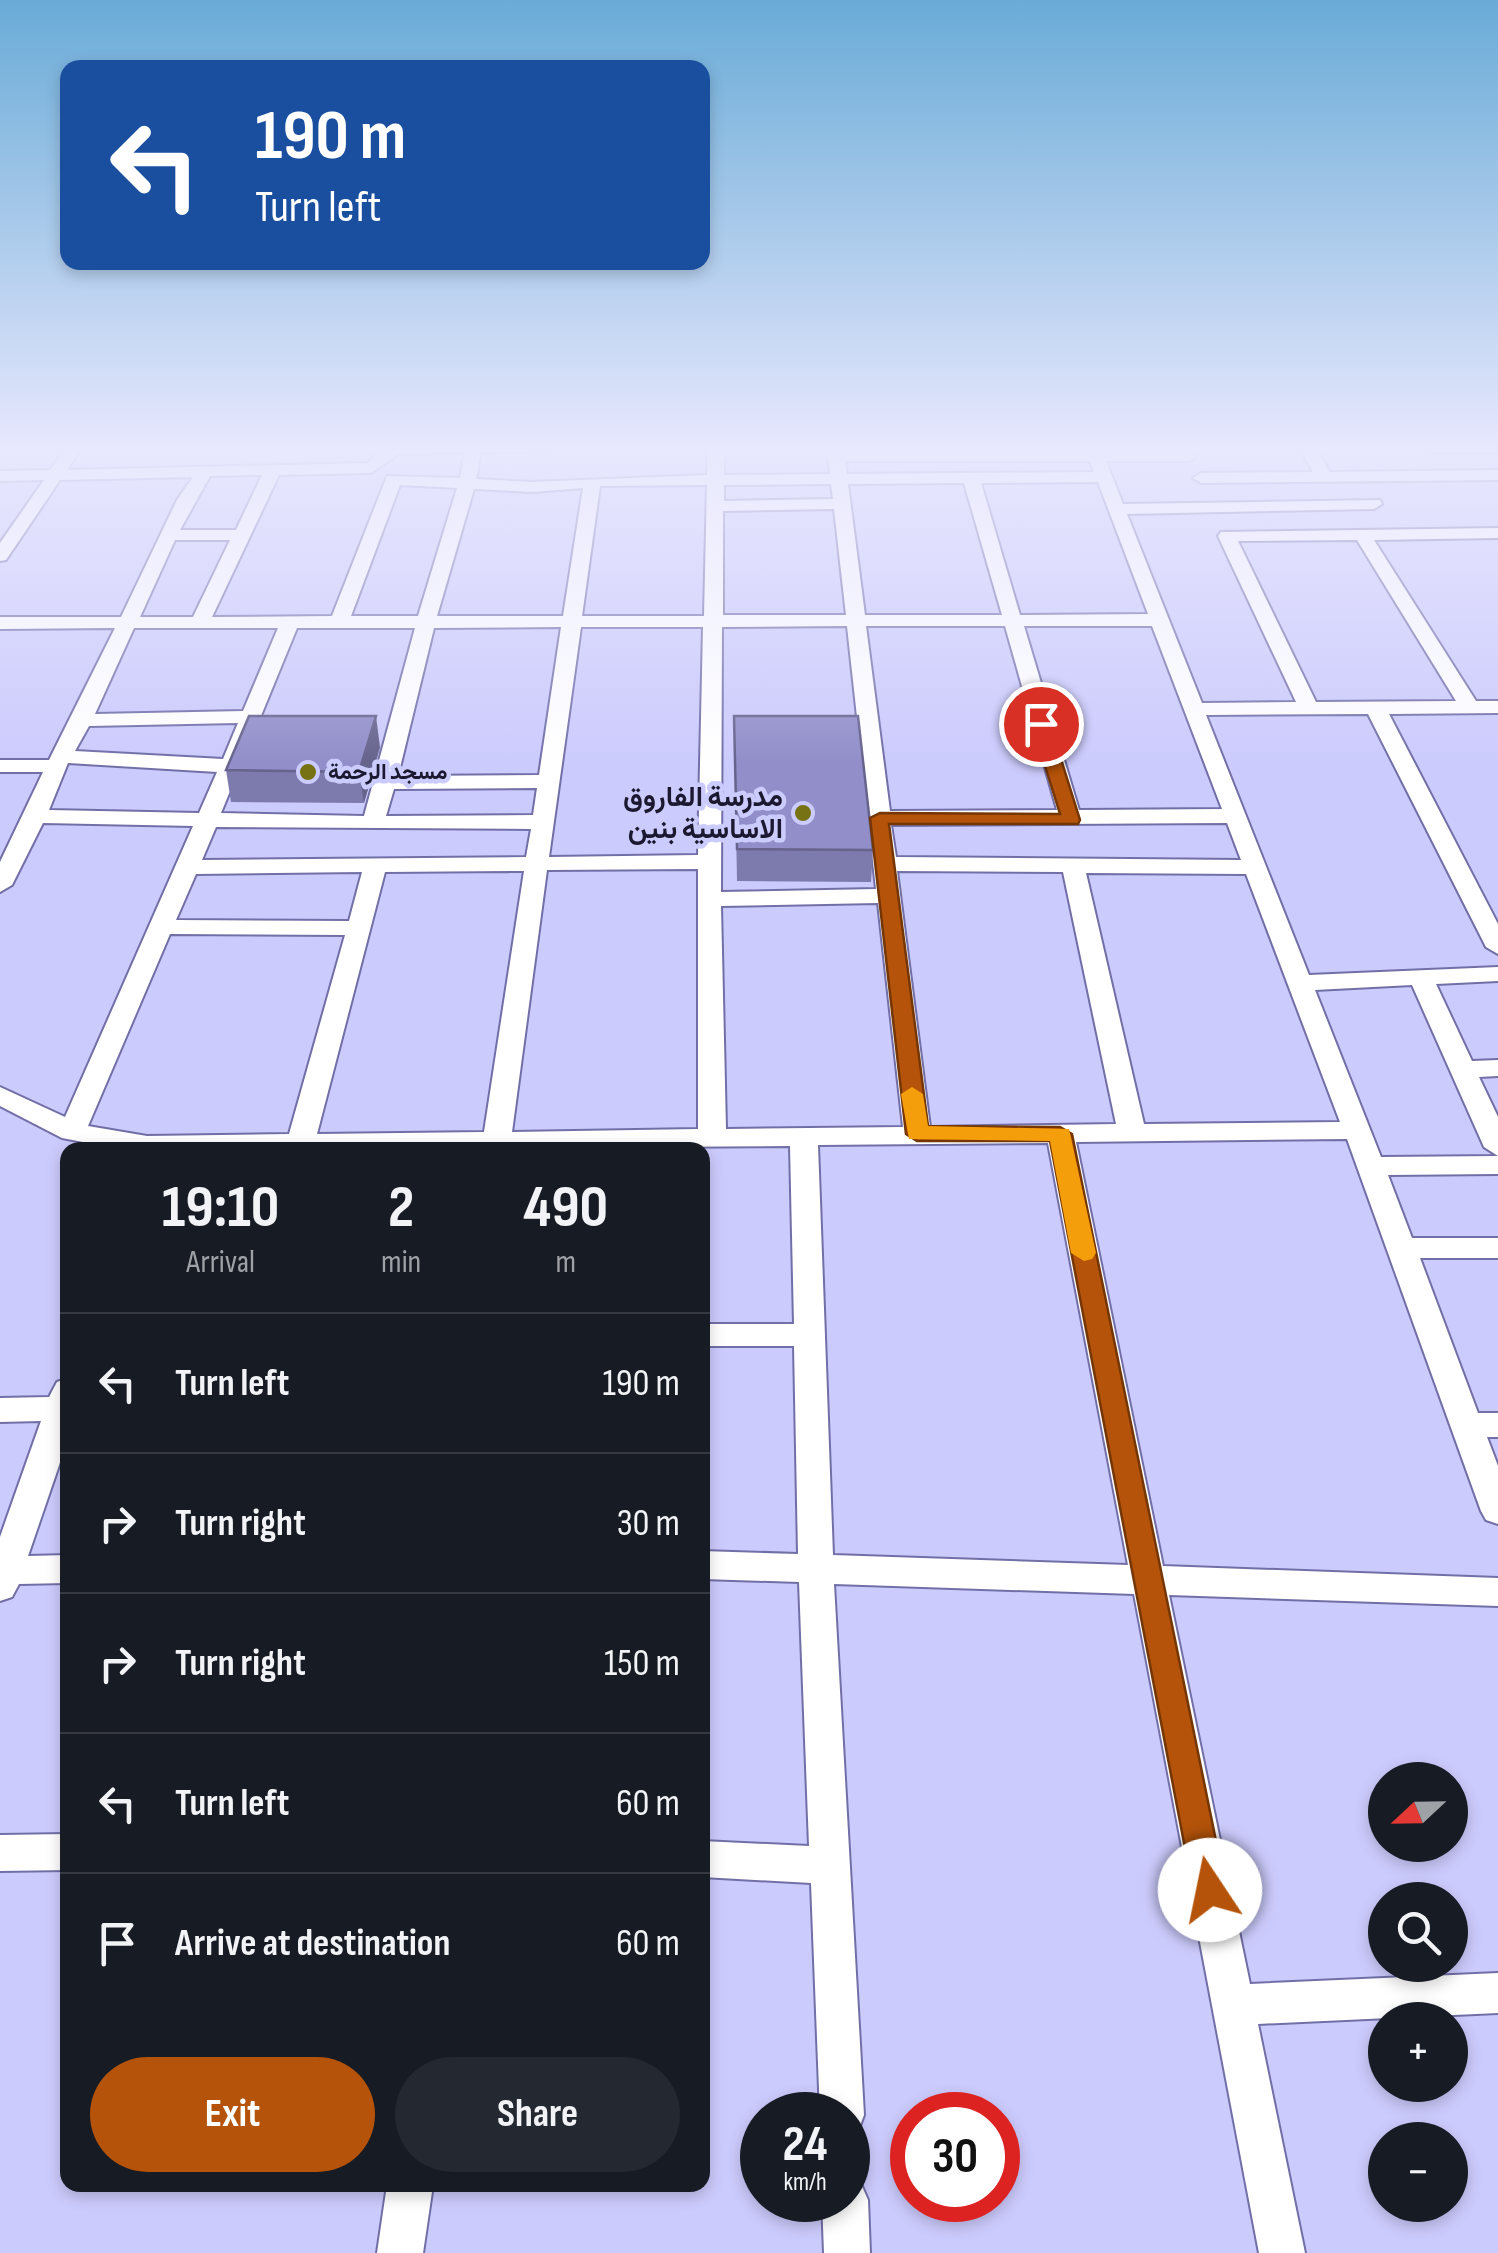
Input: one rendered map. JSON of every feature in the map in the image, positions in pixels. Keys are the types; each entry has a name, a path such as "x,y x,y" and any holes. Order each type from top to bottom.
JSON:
{"street":[{"path":"0,885 162,551"},
{"path":"198,624 234,551"},
{"path":"339,623 369,551"},
{"path":"373,823 388,783 389,738 447,551"},
{"path":"497,1138 583,551"},
{"path":"712,1139 709,862 723,737 713,622 714,551"},
{"path":"848,551 856,621 860,737 880,818 917,1134"},
{"path":"992,551 1071,820"},
{"path":"1134,551 1401,1248 1482,1425 1498,1511"},
{"path":"1235,551 1310,710"},
{"path":"1372,551 1470,707"},
{"path":"0,623 1160,620"},
{"path":"72,1132 186,866 252,730 289,624"},
{"path":"1192,709 1498,707"},
{"path":"1376,710 1498,947"},
{"path":"82,720 252,730"},
{"path":"0,766 58,761 232,766"},
{"path":"388,783 550,780"},
{"path":"35,816 373,823 544,822"},
{"path":"880,818 1071,820 1235,816"},
{"path":"186,866 374,868 709,862"},
{"path":"884,864 1256,866"},
{"path":"1073,865 1132,1133"},
{"path":"301,1142 374,868"},
{"path":"711,900 888,896"},
{"path":"161,927 356,928"},
{"path":"1300,983 1498,974"},
{"path":"1421,978 1498,1147"},
{"path":"1462,1069 1498,1068"},
{"path":"0,1095 72,1132 113,1142"},
{"path":"619,1142 917,1134 1356,1130"},
{"path":"1060,1134 1282,2253"},
{"path":"804,1137 816,1566 834,1866 841,2092"},
{"path":"366,1142 497,1138 537,1142"},
{"path":"1371,1166 1498,1165"},
{"path":"1401,1248 1498,1248"},
{"path":"710,1335 809,1335"},
{"path":"0,1410 60,1401"},
{"path":"60,1412 3,1578 60,1570"},
{"path":"710,1565 1498,1592"},
{"path":"0,1853 60,1852"},
{"path":"710,1859 834,1866"},
{"path":"1233,2005 1498,1993"},
{"path":"400,2253 409,2192"},
{"path":"846,2222 847,2253"}],"building":[{"path":"249,716 376,716 359,772 226,770"},
{"name":"مدرسة الفاروق الاساسية بنين","path":"734,716 858,716 873,850 737,849"}],"slow traffic":[{"path":"912,1094 917,1134 1060,1134 1084,1253"}],"place":[{"name":"مسجد الرحمة","path":"308,772"},
{"name":"مدرسة الفاروق الاساسية بنين","path":"803,813"}],"route":[{"path":"1041,724 1071,820 880,818 917,1134 1060,1134 1210,1890"}]}
